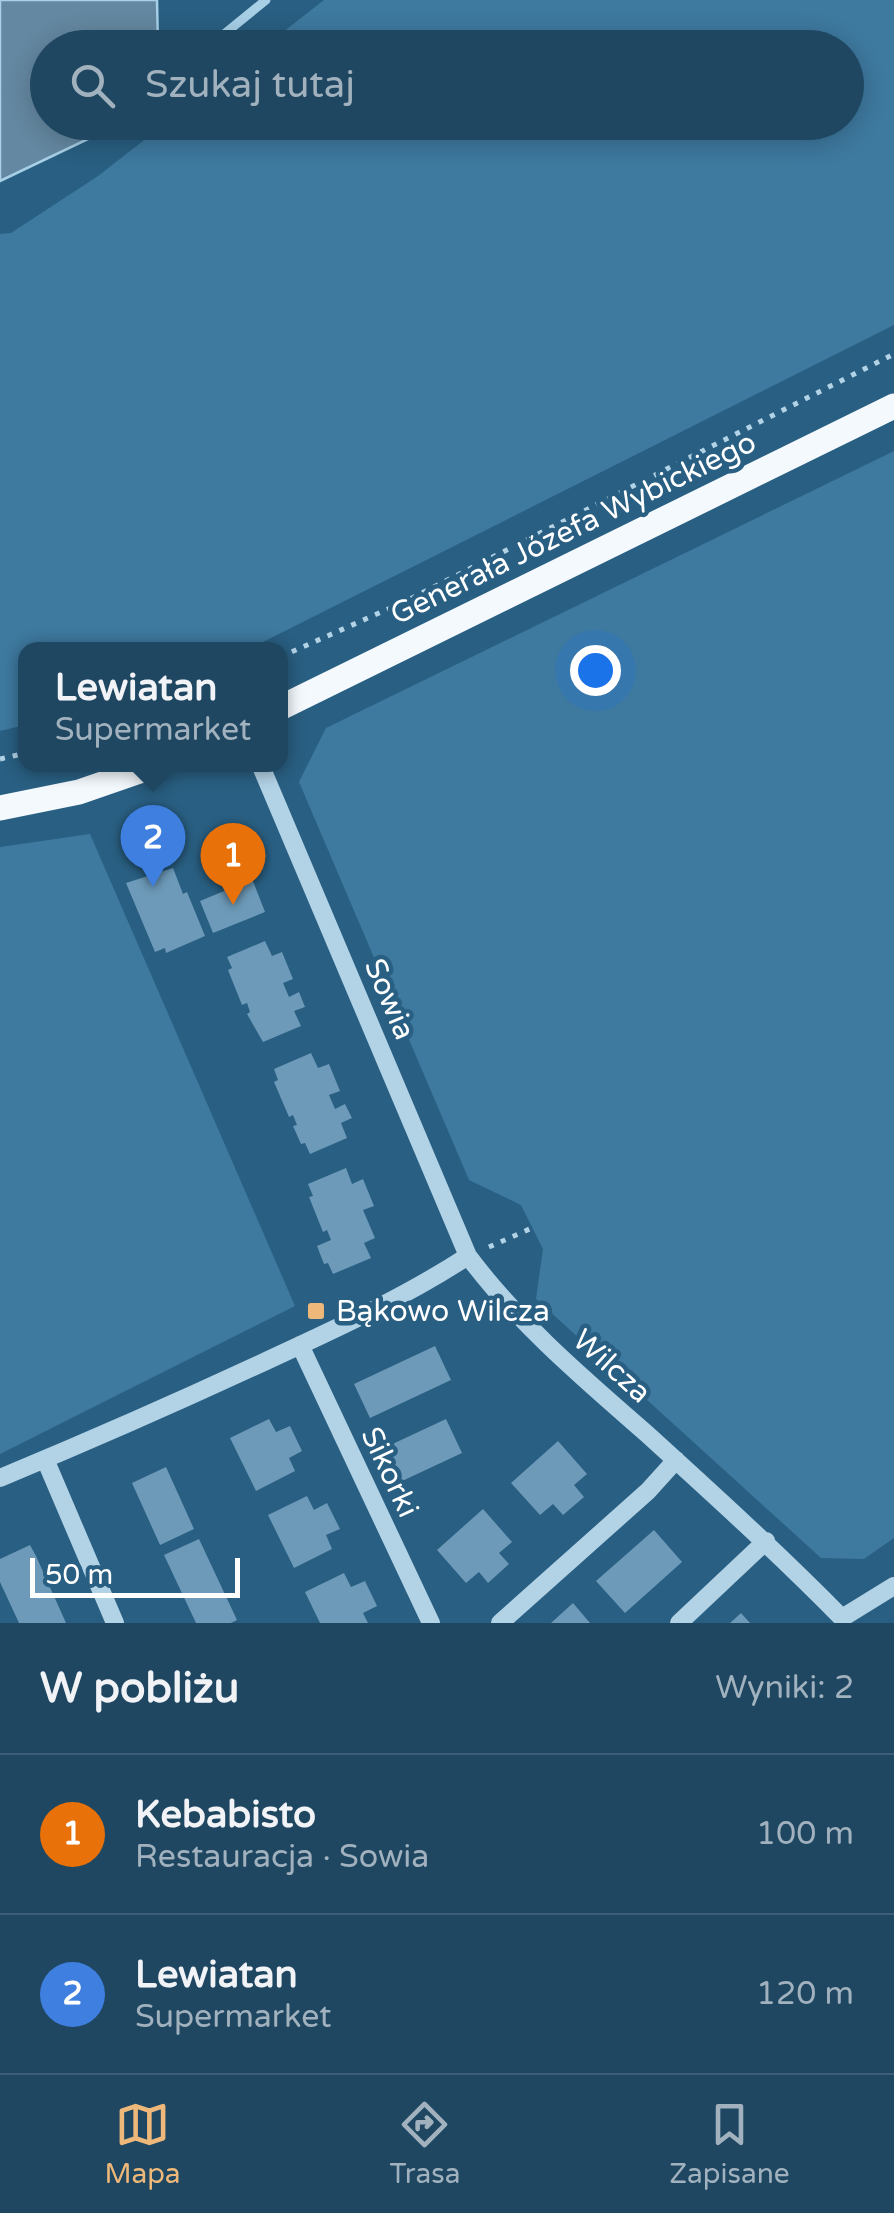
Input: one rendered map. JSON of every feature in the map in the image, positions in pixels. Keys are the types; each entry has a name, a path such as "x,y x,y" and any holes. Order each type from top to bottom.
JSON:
{"main road":[{"name":"Generała Józefa Wybickiego","path":"288,704 894,406"},
{"path":"0,808 79,792 137,772"}],"street":[{"name":"Sowia","path":"263,772 468,1256"},
{"path":"0,1478 300,1345 422,1286 468,1256"},
{"name":"Wilcza","path":"468,1256 536,1335 766,1542 844,1620 894,1586"},
{"name":"Sikorki","path":"300,1345 431,1623"},
{"path":"46,1459 115,1623"},
{"path":"500,1623 676,1460"},
{"path":"678,1623 766,1542"}],"path":[{"path":"288,654 404,602 894,354"},
{"path":"468,1256 534,1227"}],"shaded area":[{"path":"0,0 157,0 158,30 30,30 30,140 86,140 0,181"},
{"path":"324,0 894,0 894,325 263,642 18,642 18,727 0,731 0,234 11,233 98,176 144,140 864,140 864,30 286,30"},
{"path":"894,451 894,1538 864,1559 821,1558 536,1299 543,1249 521,1205 469,1180 299,782 326,728"},
{"path":"90,834 295,1306 0,1454 0,847"}],"building":[{"path":"173,868 205,936 166,953 165,948 155,952 126,883"},
{"path":"251,876 265,912 213,933 200,901"},
{"path":"265,941 272,956 282,952 293,979 283,983 289,997 299,992 305,1007 294,1011 301,1026 263,1042 247,1014 247,1003 242,1005 227,957"},
{"path":"311,1053 318,1068 329,1064 340,1091 329,1095 335,1109 345,1104 352,1118 341,1123 347,1138 310,1154 305,1143 301,1144 293,1115 289,1117 274,1082 278,1080 274,1069"},
{"path":"346,1168 352,1184 363,1179 374,1206 363,1210 375,1238 364,1243 371,1258 333,1274 317,1246 331,1240 327,1230 323,1232 308,1184"},
{"path":"435,1346 451,1380 370,1418 354,1384"},
{"path":"269,1419 276,1432 290,1426 302,1451 289,1458 295,1471 256,1491 230,1438"},
{"path":"446,1419 462,1453 400,1482 384,1448"},
{"path":"558,1441 587,1474 574,1485 584,1497 563,1515 553,1504 540,1515 511,1483"},
{"path":"166,1467 194,1529 160,1545 132,1483"},
{"path":"307,1496 314,1510 327,1503 340,1529 326,1535 332,1549 294,1568 268,1515"},
{"path":"483,1509 512,1542 499,1553 509,1564 488,1583 479,1572 466,1583 437,1550"},
{"path":"654,1530 682,1562 625,1613 596,1581"},
{"path":"199,1539 237,1620 231,1623 196,1623 164,1555"},
{"path":"30,1545 66,1623 19,1623 0,1582 0,1559"},
{"path":"344,1573 351,1587 365,1581 377,1606 363,1613 368,1623 320,1623 305,1592"},
{"path":"573,1603 590,1623 551,1623"},
{"path":"741,1613 750,1623 730,1623"}],"waterway":[{"path":"229,30 266,0"}],"place":[{"name":"Lewiatan","path":"153,887"},
{"name":"Kebabisto","path":"233,905"},
{"name":"Bąkowo Wilcza","path":"316,1311"}]}
